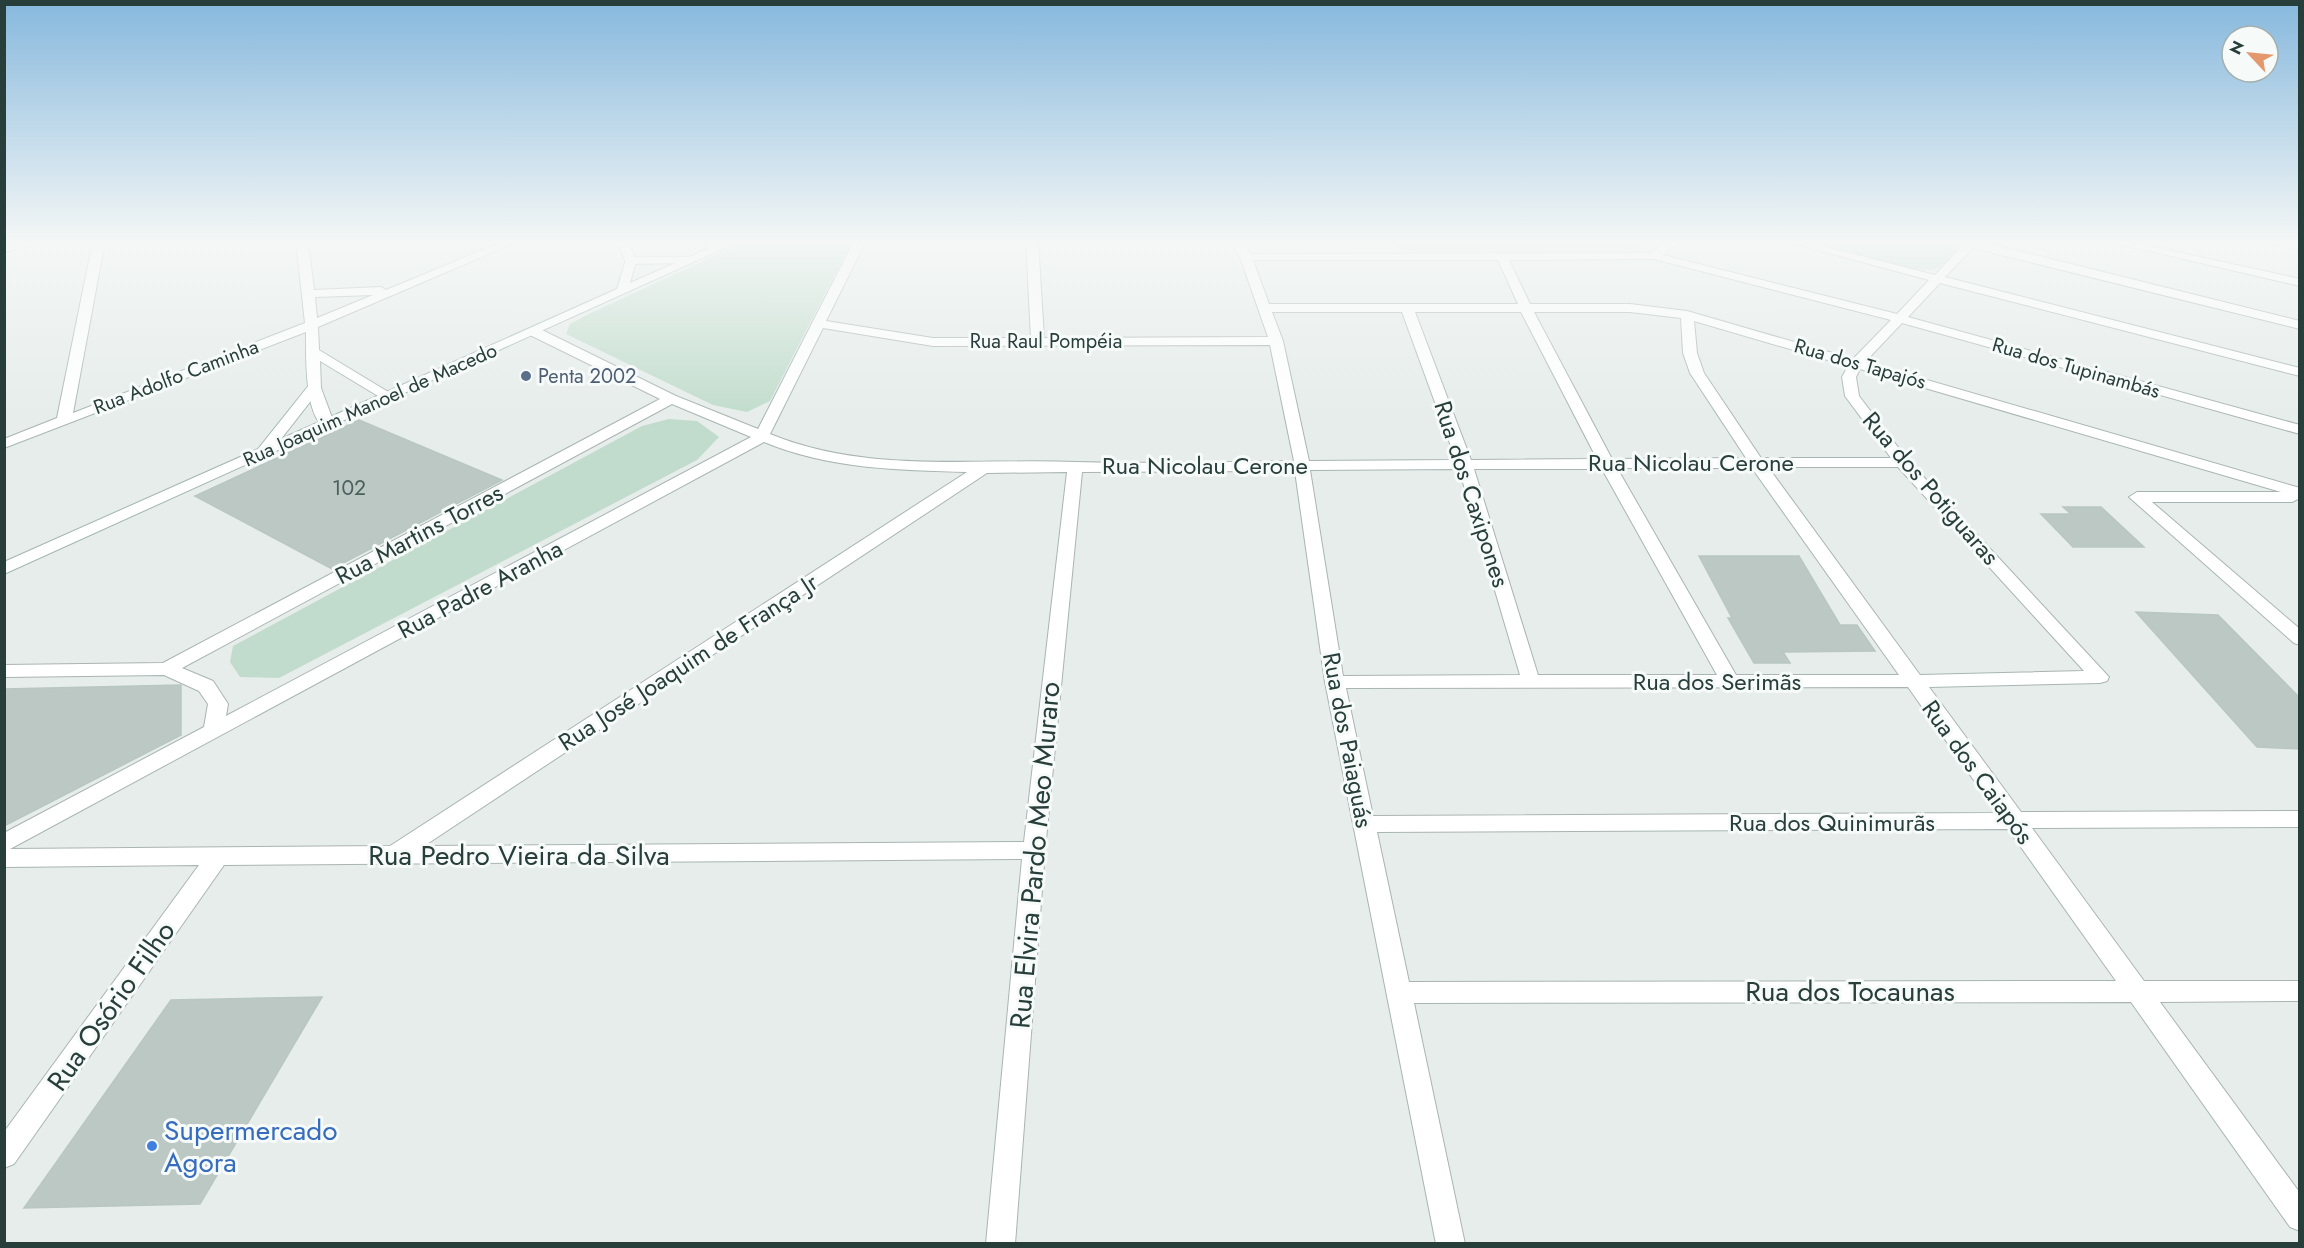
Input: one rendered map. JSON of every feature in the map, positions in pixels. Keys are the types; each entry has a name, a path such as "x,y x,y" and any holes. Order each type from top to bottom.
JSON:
{"street":[{"path":"64,420 88,299"},
{"path":"309,299 314,352 314,388 327,423"},
{"name":"Rua Adolfo Caminha","path":"4,444 312,325 372,299"},
{"name":"Rua Joaquim Manoel de Macedo","path":"4,569 606,299"},
{"path":"761,438 830,299"},
{"path":"1036,299 1038,340"},
{"name":"Rua dos Paiaguás","path":"1263,299 1276,341 1302,465 1335,682 1451,1244"},
{"path":"1521,299 1606,462 1730,681"},
{"name":"Rua dos Tupinambás","path":"1823,299 2300,430"},
{"name":"Rua dos Potiguaras","path":"1915,299 1857,363 1849,377 1852,396 1902,462 2100,677"},
{"path":"2014,299 2300,372"},
{"path":"2197,299 2300,325"},
{"name":"Rua dos Tapajós","path":"1266,308 1630,308 1687,315 1857,363 2300,495"},
{"name":"Rua dos Caxipones","path":"1407,308 1465,465 1531,681"},
{"name":"Rua dos Caiapós","path":"1687,315 1690,353 1696,374 1756,462 2013,822 2300,1217"},
{"name":"Rua Raul Pompéia","path":"818,323 933,342 1276,341"},
{"name":"Rua Nicolau Cerone","path":"536,332 671,399 761,438 793,449 838,459 893,465 984,468 1606,462 1902,462"},
{"path":"314,352 388,396"},
{"path":"263,452 314,388"},
{"name":"Rua Martins Torres","path":"166,669 671,399"},
{"name":"Rua Padre Aranha","path":"4,843 761,438"},
{"name":"Rua Elvira Pardo Meo Muraro","path":"1000,1244 1034,850 1075,466"},
{"name":"Rua José Joaquim de França Jr","path":"392,856 984,468"},
{"path":"2300,495 2137,496 2300,639"},
{"path":"4,671 166,669 206,686 218,704 213,731"},
{"name":"Rua dos Serimãs","path":"1335,682 1913,681 2100,677"},
{"name":"Rua dos Quinimurãs","path":"1365,824 2300,819"},
{"name":"Rua Pedro Vieira da Silva","path":"4,858 1034,850"},
{"name":"Rua Osório Filho","path":"4,1155 217,857"},
{"name":"Rua dos Tocaunas","path":"1400,993 2300,991"}],"green space":[{"path":"620,299 822,299 770,401 747,412 713,405 566,334 570,324"},
{"path":"669,419 697,421 719,437 697,460 279,678 240,677 230,662 233,646 642,426"}],"building":[{"path":"359,420 502,480 332,569 195,496"},
{"path":"2063,507 2101,507 2144,547 2073,547 2041,514 2071,514"},
{"path":"1699,556 1799,556 1840,625 1857,625 1875,651 1783,652 1790,663 1754,663 1728,618 1732,618"},
{"path":"2136,612 2218,615 2300,698 2300,749 2257,747"},
{"path":"181,685 181,735 4,826 4,689"},
{"name":"Supermercado Agora","path":"322,997 200,1204 24,1208 171,1000"}],"place":[{"name":"Penta 2002","path":"526,376"},
{"name":"Supermercado Agora","path":"152,1146"}]}
